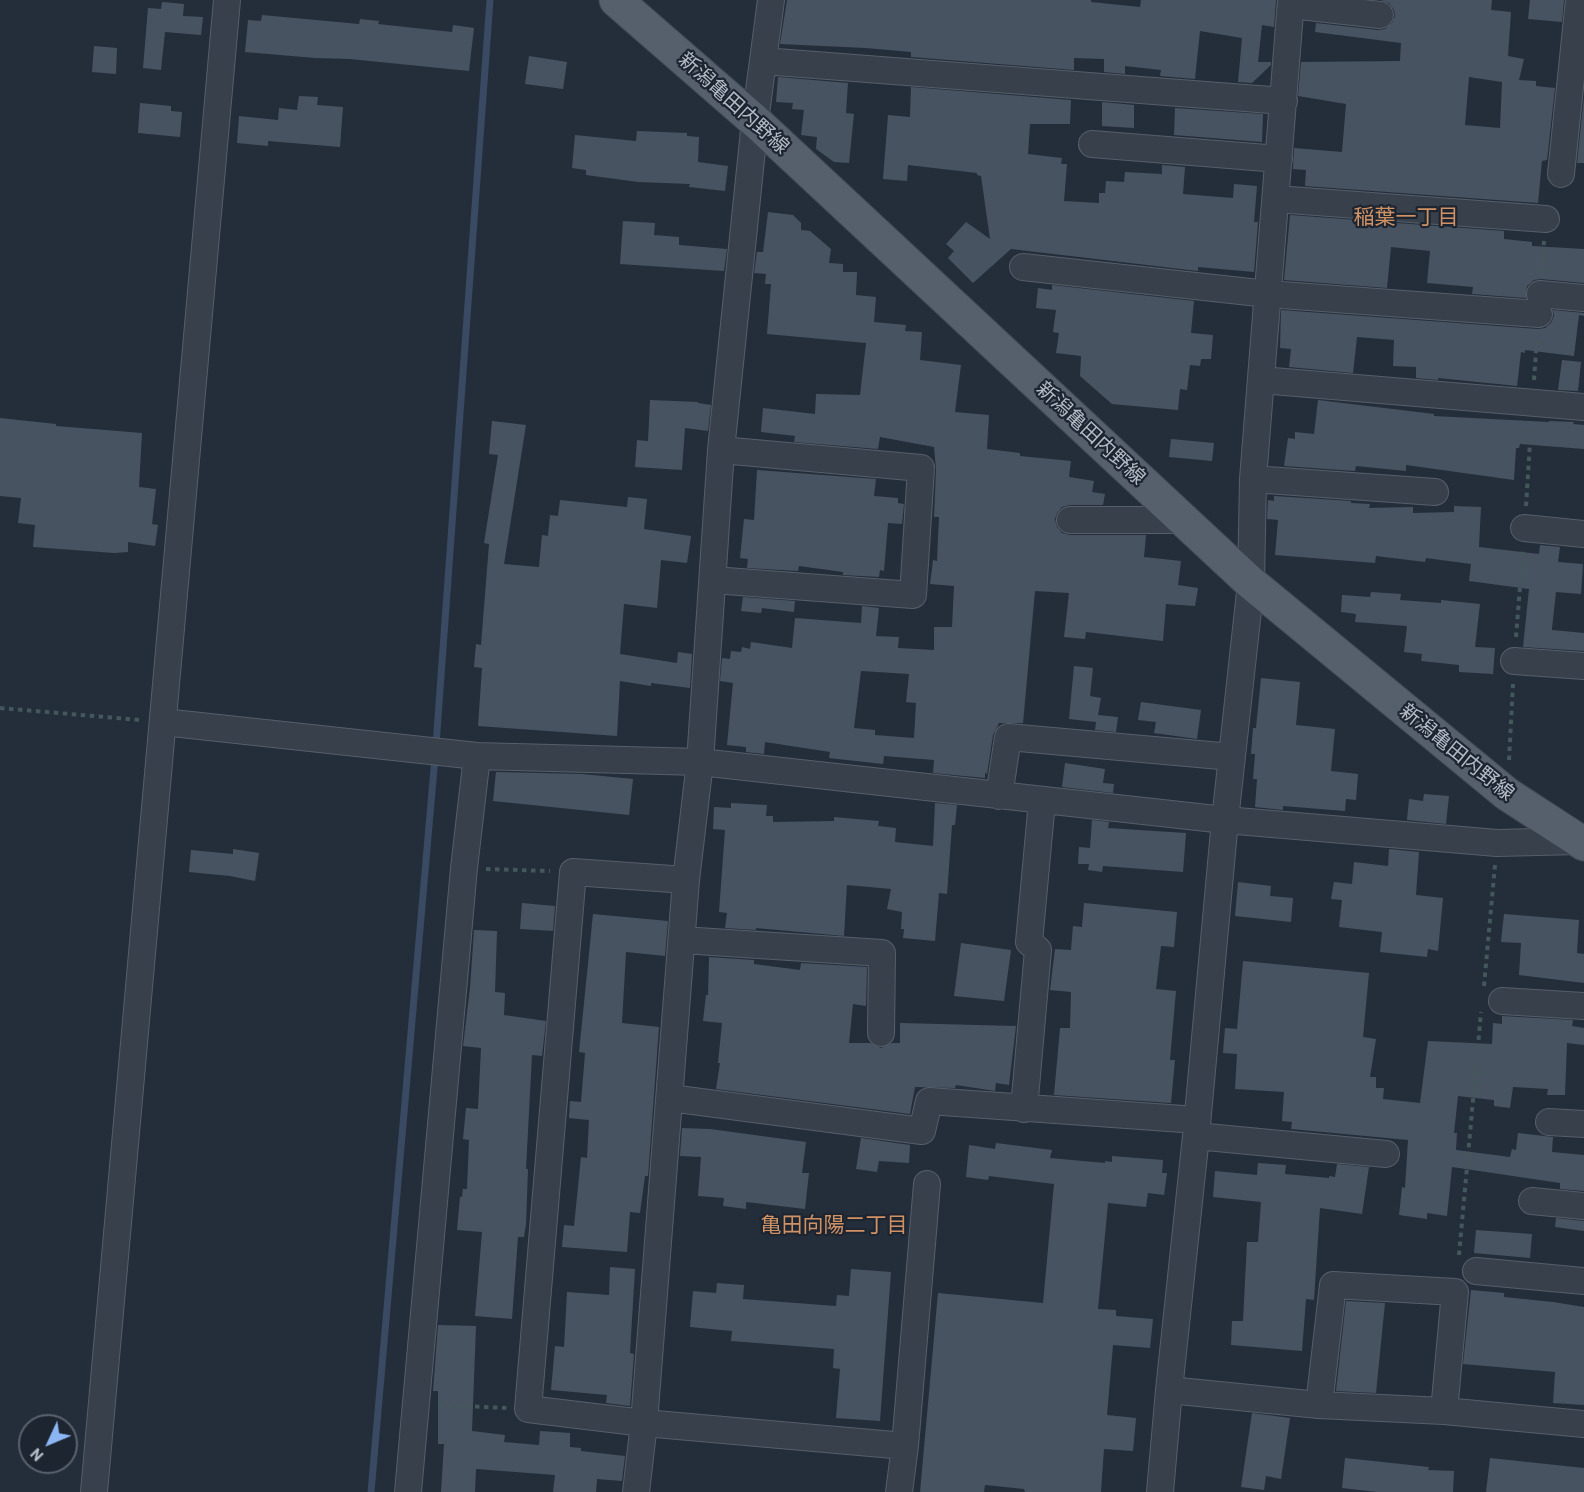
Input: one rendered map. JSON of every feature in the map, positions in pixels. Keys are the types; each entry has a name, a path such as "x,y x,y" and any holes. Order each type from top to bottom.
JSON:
{"main road":[{"name":"新潟亀田内野線","path":"616,0 755,120 1251,583 1507,794 1581,843"}],"street":[{"path":"94,1492 227,0"},
{"path":"636,1492 644,1423 687,880 700,762 721,450 755,120 771,0"},
{"path":"1565,175 1579,0"},
{"path":"1160,1492 1225,820 1251,583 1253,479 1291,3 1380,15"},
{"path":"763,61 1284,101"},
{"path":"1092,144 1279,159"},
{"path":"1276,199 1546,219"},
{"path":"1023,267 1268,294 1540,304 1584,298"},
{"path":"1261,380 1584,407"},
{"path":"713,580 913,595 921,468 721,450"},
{"path":"1253,479 1435,492"},
{"path":"1070,520 1184,520"},
{"path":"1524,528 1584,534"},
{"path":"1514,661 1584,666"},
{"path":"163,722 477,756 700,762 1225,820 1497,843 1581,843"},
{"path":"999,796 1008,737 1232,758"},
{"path":"408,1492 414,1404 464,868 477,756"},
{"path":"1024,1109 1038,950 1029,942 1042,801"},
{"path":"687,880 573,872 528,1409 644,1423 905,1446"},
{"path":"682,940 882,953 881,1033"},
{"path":"1489,1002 1584,1006"},
{"path":"670,1098 922,1131 929,1101 1196,1128 1386,1154"},
{"path":"1549,1122 1584,1124"},
{"path":"899,1492 905,1446 927,1184"},
{"path":"1532,1201 1584,1206"},
{"path":"1476,1271 1584,1281"},
{"path":"1319,1405 1333,1285 1455,1292 1444,1411"},
{"path":"1169,1390 1319,1405 1444,1411 1584,1424"}],"path":[{"path":"1507,794 1514,661 1546,219"},
{"path":"0,708 163,722"},
{"path":"1455,1292 1489,1002 1497,843"},
{"path":"464,868 573,872"},
{"path":"414,1404 528,1409"}],"building":[{"path":"787,0 1091,0 1091,2 1140,7 1141,0 1276,0 1274,27 1262,25 1258,62 1271,62 1271,65 1252,83 1238,82 1242,38 1200,31 1195,79 1160,76 1161,70 1125,66 1125,74 1104,72 1104,59 1074,58 1074,70 911,57 911,52 866,48 780,44"},
{"path":"1381,0 1492,0 1491,10 1511,12 1508,56 1524,59 1519,80 1536,81 1536,86 1555,88 1547,160 1542,161 1538,203 1305,186 1306,170 1293,169 1294,148 1342,152 1346,104 1298,96 1301,62 1400,61 1401,43 1315,32 1316,23 1385,29 1392,23 1395,16 1389,3","holes":["1469,77 1502,82 1500,128 1465,125"]},
{"path":"1530,0 1564,0 1562,22 1528,19"},
{"path":"162,2 184,4 183,16 203,17 201,35 165,32 161,70 143,68 148,8 161,9"},
{"path":"262,15 359,24 360,19 379,21 378,24 452,32 453,25 474,28 469,71 350,59 245,52 248,20 261,21"},
{"path":"94,46 117,48 116,74 92,72"},
{"path":"529,56 567,62 563,89 525,84"},
{"path":"778,77 848,83 846,113 854,114 849,163 834,162 816,149 817,137 801,135 804,110 792,109 793,103 776,102"},
{"path":"911,87 1071,100 1070,124 1030,124 1028,154 1062,158 1061,164 1067,164 1064,201 1099,203 1099,193 1105,193 1106,181 1124,182 1125,172 1162,174 1162,165 1185,167 1183,194 1233,198 1234,184 1257,186 1254,222 1258,222 1254,272 1198,267 1198,271 1011,249 973,283 948,258 954,251 946,244 966,222 990,239 981,176 977,173 908,165 907,181 883,179 888,115 910,117"},
{"path":"299,96 318,97 317,105 343,107 340,147 268,141 268,146 237,143 239,116 278,120 279,108 297,110"},
{"path":"1584,97 1584,163 1577,163"},
{"path":"1102,102 1134,105 1134,128 1102,126"},
{"path":"140,103 171,106 171,111 182,112 180,137 138,133"},
{"path":"1175,108 1263,114 1262,142 1174,135"},
{"path":"637,131 687,133 687,136 699,137 698,162 728,166 725,191 689,187 690,184 638,182 586,175 586,170 572,168 575,135 636,141"},
{"path":"768,212 793,215 801,223 801,230 810,231 831,249 829,263 843,264 843,272 857,272 856,295 876,297 874,322 906,325 905,331 922,332 920,360 961,365 955,412 989,415 987,449 1020,453 1020,456 1071,461 1069,477 1094,481 1092,492 1105,494 1103,505 1062,507 1055,519 1062,533 1070,535 1146,535 1144,557 1181,561 1178,585 1198,588 1195,606 1166,604 1163,641 1086,632 1085,639 1064,637 1069,593 1035,591 1023,723 999,723 993,735 985,778 933,773 934,760 884,756 883,764 829,758 830,752 765,742 764,754 746,752 746,747 727,745 733,683 720,681 722,658 730,659 731,651 741,652 742,647 750,649 751,642 792,648 795,618 861,623 862,606 879,608 876,636 899,637 898,648 934,650 934,627 952,627 954,586 930,584 933,560 937,561 939,517 934,517 936,469 934,447 880,437 878,449 794,442 795,436 761,432 763,408 815,414 816,394 860,395 866,343 767,334 771,284 765,284 766,274 754,273 757,252 763,252","holes":["861,671 909,674 906,702 916,703 914,738 875,735 875,730 854,728"]},
{"path":"1290,215 1504,231 1504,239 1532,242 1532,246 1584,249 1584,283 1534,280 1527,286 1526,298 1472,294 1473,287 1427,283 1430,251 1391,247 1387,288 1284,280"},
{"path":"623,221 655,223 654,235 679,237 679,245 727,249 724,271 620,264"},
{"path":"1052,285 1194,301 1191,333 1213,335 1211,359 1201,359 1200,366 1190,365 1187,390 1180,389 1178,410 1112,404 1080,376 1081,356 1056,353 1059,333 1053,332 1056,310 1036,308 1038,288 1052,290"},
{"path":"1281,310 1538,329 1545,328 1551,323 1554,316 1553,310 1584,313 1584,316 1579,315 1574,356 1525,350 1525,353 1521,352 1517,386 1416,378 1416,367 1393,366 1394,340 1357,337 1353,373 1289,367 1291,349 1280,348"},
{"path":"1562,360 1581,362 1578,391 1558,390"},
{"path":"650,400 698,402 711,405 708,431 685,428 682,470 635,467 637,440 648,441"},
{"path":"1318,400 1434,414 1434,416 1574,422 1573,424 1584,425 1584,449 1520,444 1519,448 1516,448 1514,480 1406,465 1406,471 1356,466 1355,471 1284,466 1288,438 1295,439 1295,432 1314,434"},
{"path":"0,418 56,424 56,426 142,433 139,487 156,489 152,524 158,525 155,546 128,542 128,552 114,553 33,547 35,525 18,523 21,498 0,496"},
{"path":"492,421 526,425 504,564 539,567 542,535 548,536 550,515 558,516 560,500 627,507 628,497 647,499 644,529 691,536 687,563 661,560 657,608 624,604 620,654 677,663 678,652 692,654 690,688 651,683 651,686 620,681 617,736 478,726 482,668 474,667 476,644 481,645 489,544 484,543 498,455 489,454"},
{"path":"1171,439 1214,443 1212,461 1169,457"},
{"path":"757,470 876,479 874,496 898,498 898,503 904,504 902,524 888,523 884,571 880,570 879,577 843,575 843,572 799,566 798,571 747,568 748,559 740,558 744,519 754,520"},
{"path":"1274,496 1351,501 1351,503 1370,504 1369,508 1413,507 1413,513 1454,512 1454,506 1481,507 1479,547 1539,554 1540,545 1560,547 1558,562 1583,564 1581,594 1556,592 1552,630 1584,633 1584,651 1523,647 1529,589 1469,581 1471,564 1426,558 1425,562 1376,556 1375,563 1275,555 1278,520 1267,519 1268,500 1274,501"},
{"path":"1371,592 1401,594 1400,600 1441,603 1441,600 1480,604 1475,647 1495,648 1493,674 1459,672 1459,665 1421,661 1422,654 1404,652 1407,626 1355,622 1356,614 1341,612 1342,595 1370,597"},
{"path":"743,597 795,601 794,612 762,608 761,613 741,611"},
{"path":"1074,666 1093,668 1090,696 1101,698 1098,715 1118,717 1116,732 1095,730 1096,722 1069,719"},
{"path":"1261,678 1300,682 1296,725 1335,729 1331,771 1358,774 1356,800 1346,799 1345,811 1283,806 1283,810 1255,807 1257,779 1253,779 1255,754 1251,754"},
{"path":"1141,702 1201,710 1197,739 1154,733 1156,722 1138,720"},
{"path":"1065,763 1105,769 1103,783 1114,784 1113,793 1062,787"},
{"path":"496,772 582,774 633,779 629,815 493,801"},
{"path":"1424,794 1449,796 1446,824 1407,820 1409,799 1423,801"},
{"path":"731,803 767,805 766,816 773,816 773,822 834,821 834,817 879,821 878,826 896,828 895,842 933,846 935,803 957,805 955,825 952,825 947,894 939,893 935,941 903,938 902,912 887,909 891,889 847,885 844,936 756,928 756,930 725,928 727,913 719,912 725,830 713,829 714,807 731,808"},
{"path":"1092,820 1109,822 1108,828 1186,833 1183,872 1103,866 1102,872 1088,870 1089,864 1078,864 1079,847 1090,848"},
{"path":"233,849 259,853 255,881 189,872 191,850 233,854"},
{"path":"1389,849 1419,852 1416,895 1443,898 1438,951 1428,949 1427,957 1380,952 1382,932 1339,927 1342,900 1331,899 1334,882 1352,884 1354,862 1388,866"},
{"path":"1238,882 1271,886 1270,896 1293,898 1291,922 1235,916"},
{"path":"522,903 555,906 553,931 520,929"},
{"path":"1084,903 1177,912 1174,947 1161,946 1156,989 1176,991 1170,1060 1175,1060 1171,1103 1054,1095 1060,1028 1070,1028 1071,992 1050,990 1055,949 1071,950 1073,926 1082,927"},
{"path":"593,914 668,921 665,956 626,952 622,1023 659,1027 648,1176 645,1176 640,1213 630,1212 627,1252 562,1247 564,1225 574,1226 581,1157 587,1158 589,1120 569,1118 570,1101 581,1102 585,1053 579,1052"},
{"path":"1504,914 1579,920 1577,953 1584,954 1584,983 1519,975 1521,943 1501,942"},
{"path":"474,930 497,931 495,992 505,993 504,1015 546,1021 542,1056 532,1055 526,1169 528,1169 526,1224 524,1237 518,1237 512,1319 475,1316 482,1232 457,1230 460,1197 462,1197 463,1189 467,1189 469,1140 463,1139 466,1108 478,1109 481,1048 463,1046"},
{"path":"961,943 1011,950 1004,1001 954,996"},
{"path":"709,957 754,960 754,964 800,970 801,963 867,967 866,1006 853,1004 849,1043 870,1043 881,1048 892,1043 900,1043 900,1023 1016,1026 1009,1085 996,1083 995,1091 956,1085 955,1088 915,1087 910,1114 716,1089 722,1023 703,1021 706,995 708,995"},
{"path":"1243,961 1369,973 1363,1037 1376,1039 1370,1077 1376,1077 1376,1088 1384,1088 1383,1099 1420,1103 1428,1041 1492,1044 1493,1023 1502,1024 1502,1016 1573,1020 1572,1026 1584,1028 1584,1045 1567,1043 1565,1095 1547,1095 1548,1089 1513,1087 1510,1108 1494,1106 1494,1100 1458,1096 1454,1133 1457,1133 1456,1150 1510,1157 1512,1149 1516,1150 1518,1133 1553,1137 1552,1152 1584,1155 1584,1191 1560,1189 1560,1183 1452,1167 1447,1216 1427,1213 1427,1219 1399,1215 1402,1187 1405,1188 1408,1140 1291,1129 1292,1122 1282,1121 1284,1092 1235,1089 1237,1054 1223,1053 1225,1028 1237,1029"},
{"path":"682,1128 710,1129 806,1142 802,1173 809,1173 805,1209 746,1202 746,1209 723,1206 724,1198 698,1196 701,1157 680,1156"},
{"path":"861,1138 910,1145 909,1163 879,1161 877,1172 856,1169"},
{"path":"996,1143 1052,1150 1050,1158 1105,1163 1105,1161 1112,1162 1112,1156 1163,1160 1162,1173 1167,1173 1164,1195 1148,1193 1146,1207 1108,1203 1098,1309 1116,1310 1116,1316 1153,1319 1150,1348 1113,1345 1107,1415 1136,1418 1133,1451 1104,1449 1101,1492 1025,1492 1024,1489 985,1485 984,1492 920,1492 938,1293 1043,1303 1054,1184 989,1176 988,1180 966,1177 969,1145 995,1149"},
{"path":"1258,1163 1286,1165 1285,1174 1329,1178 1329,1176 1335,1177 1337,1164 1369,1167 1362,1214 1320,1208 1314,1300 1306,1299 1302,1351 1231,1345 1232,1321 1243,1321 1247,1242 1258,1242 1261,1202 1213,1197 1215,1171 1257,1175"},
{"path":"1556,1218 1584,1221 1584,1231 1555,1227"},
{"path":"1476,1230 1532,1234 1530,1258 1474,1253"},
{"path":"610,1267 635,1269 630,1353 634,1354 630,1406 606,1403 607,1395 551,1390 555,1346 564,1347 567,1292 609,1295"},
{"path":"851,1269 891,1272 880,1421 836,1418 840,1369 833,1368 834,1349 731,1341 732,1331 690,1327 693,1291 716,1293 717,1283 744,1285 743,1299 836,1306 837,1295 849,1296"},
{"path":"1471,1290 1504,1293 1504,1297 1584,1307 1584,1405 1553,1403 1555,1372 1463,1364"},
{"path":"1346,1301 1385,1303 1376,1393 1336,1391"},
{"path":"438,1325 476,1326 472,1431 505,1435 504,1442 539,1445 540,1431 570,1433 570,1447 581,1448 581,1451 625,1456 622,1481 597,1479 596,1492 553,1492 555,1475 476,1469 475,1492 441,1492 444,1444 438,1444 438,1391 433,1391"},
{"path":"1252,1413 1290,1418 1281,1479 1266,1476 1264,1490 1241,1487"},
{"path":"1345,1458 1429,1467 1428,1470 1454,1471 1453,1492 1377,1492 1342,1488"},
{"path":"1490,1458 1584,1468 1584,1492 1486,1492"}],"waterway":[{"path":"436,745 490,0"},
{"path":"371,1492 435,757"}],"district":[{"name":"稲葉一丁目","path":"1406,217"},
{"name":"亀田向陽二丁目","path":"834,1225"}]}
